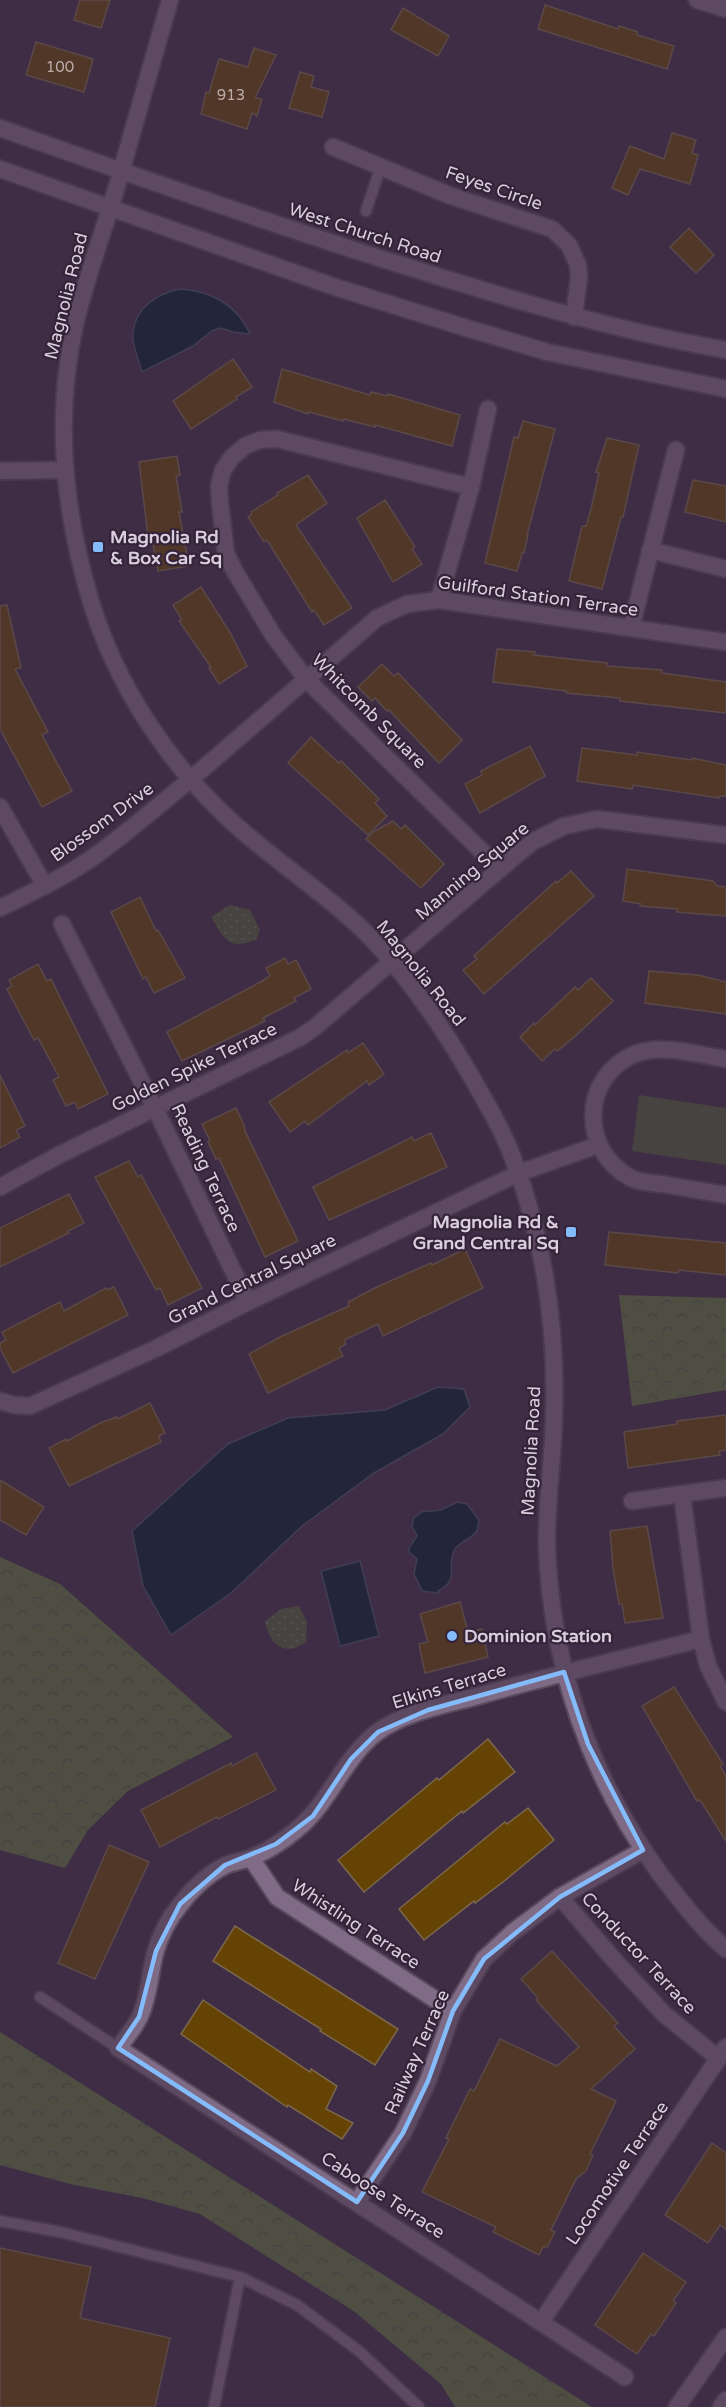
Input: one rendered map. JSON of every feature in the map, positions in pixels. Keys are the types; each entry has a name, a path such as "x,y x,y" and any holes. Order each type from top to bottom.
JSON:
{"street":[{"name":"Magnolia Road","path":"170,0 74,330 67,379 64,429 69,513 79,561 113,658 137,704 168,754 228,818 332,902 393,963 455,1047 494,1118 519,1173 539,1244 552,1326 555,1368 554,1422 548,1493 547,1548 551,1602 564,1672 588,1744 610,1794 643,1850 680,1900 726,1949"},
{"path":"697,0 726,9"},
{"name":"West Church Road","path":"0,128 296,232 493,294 661,338 726,350"},
{"name":"Feyes Circle","path":"333,147 451,196 541,224 558,234 569,245 578,265 579,277 574,317"},
{"path":"0,169 334,287 547,352 726,389"},
{"path":"439,600 471,487 488,409"},
{"name":"Whitcomb Square","path":"471,487 277,439 260,440 245,446 232,457 223,470 219,486 226,553 273,635 306,679 500,869"},
{"path":"631,628 676,450"},
{"path":"0,471 65,470"},
{"path":"650,549 726,569"},
{"name":"Guilford Station Terrace","path":"191,779 377,618 391,610 415,602 439,600 726,642"},
{"name":"Blossom Drive","path":"0,908 85,863 125,834 191,779"},
{"path":"0,807 45,886"},
{"name":"Manning Square","path":"393,963 521,851 564,826 589,820 616,821 726,835"},
{"name":"Reading Terrace","path":"62,924 155,1108 248,1302"},
{"name":"Golden Spike Terrace","path":"0,1186 299,1038 393,963"},
{"path":"726,1059 652,1050 636,1054 609,1072 594,1102 592,1119 598,1145 607,1160 634,1180 726,1195"},
{"path":"519,1173 598,1145"},
{"name":"Grand Central Square","path":"0,1401 30,1406 157,1348 248,1302 519,1173"},
{"path":"632,1501 726,1488"},
{"path":"682,1494 701,1639 708,1666 726,1702"},
{"name":"Elkins Terrace","path":"118,2048 140,2018 156,1951 166,1925 180,1904 204,1880 225,1865 251,1858 285,1838 313,1816 326,1799 339,1775 362,1745 394,1722 428,1710 564,1672 701,1639"},
{"name":"Railway Terrace","path":"357,2202 403,2133 428,2081 453,2011 484,1959 513,1932 560,1897 643,1850"},
{"name":"Whistling Terrace","path":"251,1858 277,1897 453,2011"},
{"name":"Conductor Terrace","path":"560,1897 664,2014 722,2053"},
{"name":"Caboose Terrace","path":"118,2048 625,2376"},
{"name":"Locomotive Terrace","path":"541,2322 722,2053"},
{"path":"677,2407 726,2337"},
{"path":"722,2407 726,2400"}],"lane":[{"path":"366,211 381,166"},
{"path":"40,1997 118,2048"},
{"path":"0,2221 71,2235 240,2277 297,2305 360,2351 418,2407"},
{"path":"214,2407 240,2277"}],"highlighted area":[{"path":"564,1672 588,1744 643,1850 560,1897 484,1959 453,2011 428,2081 403,2133 357,2202 118,2048 139,2017 156,1951 180,1904 225,1865 276,1844 313,1816 351,1759 378,1732 428,1710"}],"green space":[{"path":"230,905 250,910 260,930 257,939 240,944 234,943 220,932 211,917"},
{"path":"639,1095 726,1108 726,1165 632,1151"},
{"path":"619,1295 726,1298 726,1390 632,1406"},
{"path":"0,1557 60,1584 233,1737 128,1791 88,1830 65,1868 0,1850"},
{"path":"299,1606 307,1622 306,1642 291,1649 279,1646 270,1636 265,1621 281,1609"},
{"path":"0,2032 592,2407 455,2407 441,2384 355,2312 200,2214 0,2165"}],"water":[{"path":"180,289 202,293 221,301 238,315 250,334 221,328 212,331 193,346 142,372 133,339 136,320 154,299"},
{"path":"438,1387 464,1389 470,1407 443,1434 374,1473 302,1526 231,1593 171,1635 143,1586 132,1531 228,1444 288,1418 385,1410"},
{"path":"457,1502 467,1504 479,1520 477,1531 455,1549 451,1561 451,1577 445,1587 438,1593 422,1591 414,1574 417,1559 409,1552 417,1536 412,1526 414,1518 421,1512 441,1510"},
{"path":"360,1561 379,1636 340,1646 321,1571"}],"building":[{"path":"80,0 110,0 101,28 74,20"},
{"path":"545,5 618,29 619,26 638,32 637,35 674,46 667,69 538,29"},
{"path":"403,8 449,36 438,56 391,30"},
{"path":"36,42 93,59 84,92 26,75"},
{"path":"254,48 276,55 255,98 262,99 257,116 252,113 247,129 201,114 206,92 209,93 219,59 248,67"},
{"path":"300,72 314,76 311,87 329,92 322,117 289,108"},
{"path":"672,133 696,140 692,153 698,155 690,184 640,169 628,195 612,188 630,146 664,159"},
{"path":"689,228 714,255 696,273 670,247"},
{"path":"233,359 252,387 191,429 173,401"},
{"path":"282,369 370,395 371,392 387,396 388,394 460,415 452,446 375,425 375,427 343,419 343,421 309,412 308,414 274,402"},
{"path":"523,421 555,429 524,553 522,553 517,571 485,563 514,437 518,438"},
{"path":"607,438 639,445 623,517 621,517 602,589 569,581 582,526 586,526 591,509 599,473 596,472"},
{"path":"177,456 180,475 176,476 182,512 179,512 189,566 158,571 151,535 148,536 139,462"},
{"path":"308,475 327,503 296,525 352,608 324,625 314,610 312,612 267,540 264,542 248,517 252,514 251,512 278,495 277,493"},
{"path":"693,480 726,486 726,522 685,512"},
{"path":"385,500 415,547 412,549 422,564 393,582 357,518"},
{"path":"201,587 231,634 247,666 219,684 209,668 211,667 179,621 182,620 173,605"},
{"path":"7,605 21,668 15,669 48,732 42,735 72,791 42,807 0,729 0,606"},
{"path":"497,649 535,652 534,655 607,663 607,666 662,670 662,673 726,682 726,713 620,701 620,698 493,682"},
{"path":"382,664 394,676 398,673 462,740 439,763 389,710 387,711 375,698 372,701 358,687"},
{"path":"311,737 339,763 341,761 379,799 375,803 387,816 368,835 288,763"},
{"path":"530,746 545,776 480,813 465,784 482,775 481,771"},
{"path":"582,748 637,755 637,752 691,760 692,758 726,765 726,796 719,798 633,785 632,789 577,781"},
{"path":"393,821 401,829 405,825 444,864 421,888 366,839 373,832"},
{"path":"627,869 713,881 717,886 726,887 726,916 677,912 677,909 640,906 641,904 623,901"},
{"path":"571,871 594,896 484,994 463,970 477,959 474,956 514,919 556,881 557,883"},
{"path":"140,897 156,931 158,930 185,978 154,993 146,977 143,979 111,912"},
{"path":"285,958 288,964 296,960 311,989 294,998 296,1001 263,1018 265,1021 182,1061 167,1032 264,980 270,975 266,968"},
{"path":"38,964 47,981 51,979 108,1094 78,1109 75,1102 66,1106 53,1080 59,1077 38,1038 34,1040 7,989 12,986 9,980"},
{"path":"649,971 698,975 726,982 726,1014 645,1003"},
{"path":"591,978 613,1001 572,1039 557,1051 555,1049 542,1061 520,1037 575,987 578,990"},
{"path":"363,1043 384,1074 369,1085 367,1081 308,1125 305,1121 290,1132 269,1102 347,1050 348,1053"},
{"path":"0,1075 25,1126 16,1130 20,1137 0,1148"},
{"path":"236,1108 298,1241 265,1257 219,1158 216,1159 202,1124"},
{"path":"431,1133 447,1167 329,1220 313,1187 412,1137 414,1141"},
{"path":"129,1161 138,1177 141,1175 202,1288 168,1305 160,1288 156,1290 95,1177"},
{"path":"69,1194 84,1223 68,1231 69,1233 0,1267 0,1228"},
{"path":"609,1232 726,1243 726,1275 679,1270 678,1273 605,1265"},
{"path":"465,1249 483,1288 383,1336 378,1324 344,1340 346,1344 339,1348 343,1356 268,1393 249,1354 282,1336 349,1306 348,1302 379,1286"},
{"path":"114,1287 128,1315 13,1373 0,1348 0,1343 6,1340 2,1332 60,1302 64,1311 106,1288 107,1290"},
{"path":"150,1403 165,1433 159,1436 161,1442 69,1486 49,1448 100,1423 117,1417 118,1419"},
{"path":"726,1415 726,1450 719,1451 720,1455 628,1468 624,1432 677,1424 677,1421"},
{"path":"0,1480 44,1507 26,1535 0,1520"},
{"path":"647,1526 663,1618 625,1623 622,1604 619,1604 613,1568 610,1531"},
{"name":"Dominion Station","path":"460,1602 468,1632 482,1629 488,1657 425,1673 419,1644 428,1642 420,1614"},
{"path":"674,1687 723,1764 720,1766 726,1776 726,1841 700,1800 697,1801 642,1706"},
{"path":"488,1739 515,1772 463,1813 462,1811 364,1892 338,1860"},
{"path":"256,1753 276,1790 160,1847 141,1810 231,1763 232,1766"},
{"path":"528,1808 554,1840 503,1882 475,1903 474,1901 424,1940 399,1909 505,1822 507,1824"},
{"path":"109,1845 149,1862 95,1979 58,1963"},
{"path":"235,1926 398,2029 375,2065 213,1961"},
{"path":"552,1951 618,2023 614,2026 635,2049 591,2089 616,2101 590,2154 593,2155 586,2171 576,2179 551,2230 555,2232 547,2247 543,2247 539,2255 493,2232 496,2227 422,2192 449,2139 446,2138 470,2089 474,2091 500,2039 557,2066 579,2047 536,2000 538,1998 521,1979"},
{"path":"203,2000 310,2072 311,2069 337,2086 326,2109 353,2123 342,2139 288,2105 287,2107 181,2034"},
{"path":"712,2143 726,2153 726,2229 720,2225 708,2243 665,2215"},
{"path":"0,2248 91,2267 80,2318 170,2338 155,2407 0,2407"},
{"path":"643,2253 686,2282 673,2301 676,2303 654,2336 651,2334 637,2354 595,2325"}],"place":[{"name":"Magnolia Rd & Box Car Sq","path":"98,547"},
{"name":"Magnolia Rd & Grand Central Sq","path":"571,1232"},
{"name":"Dominion Station","path":"452,1636"}]}
